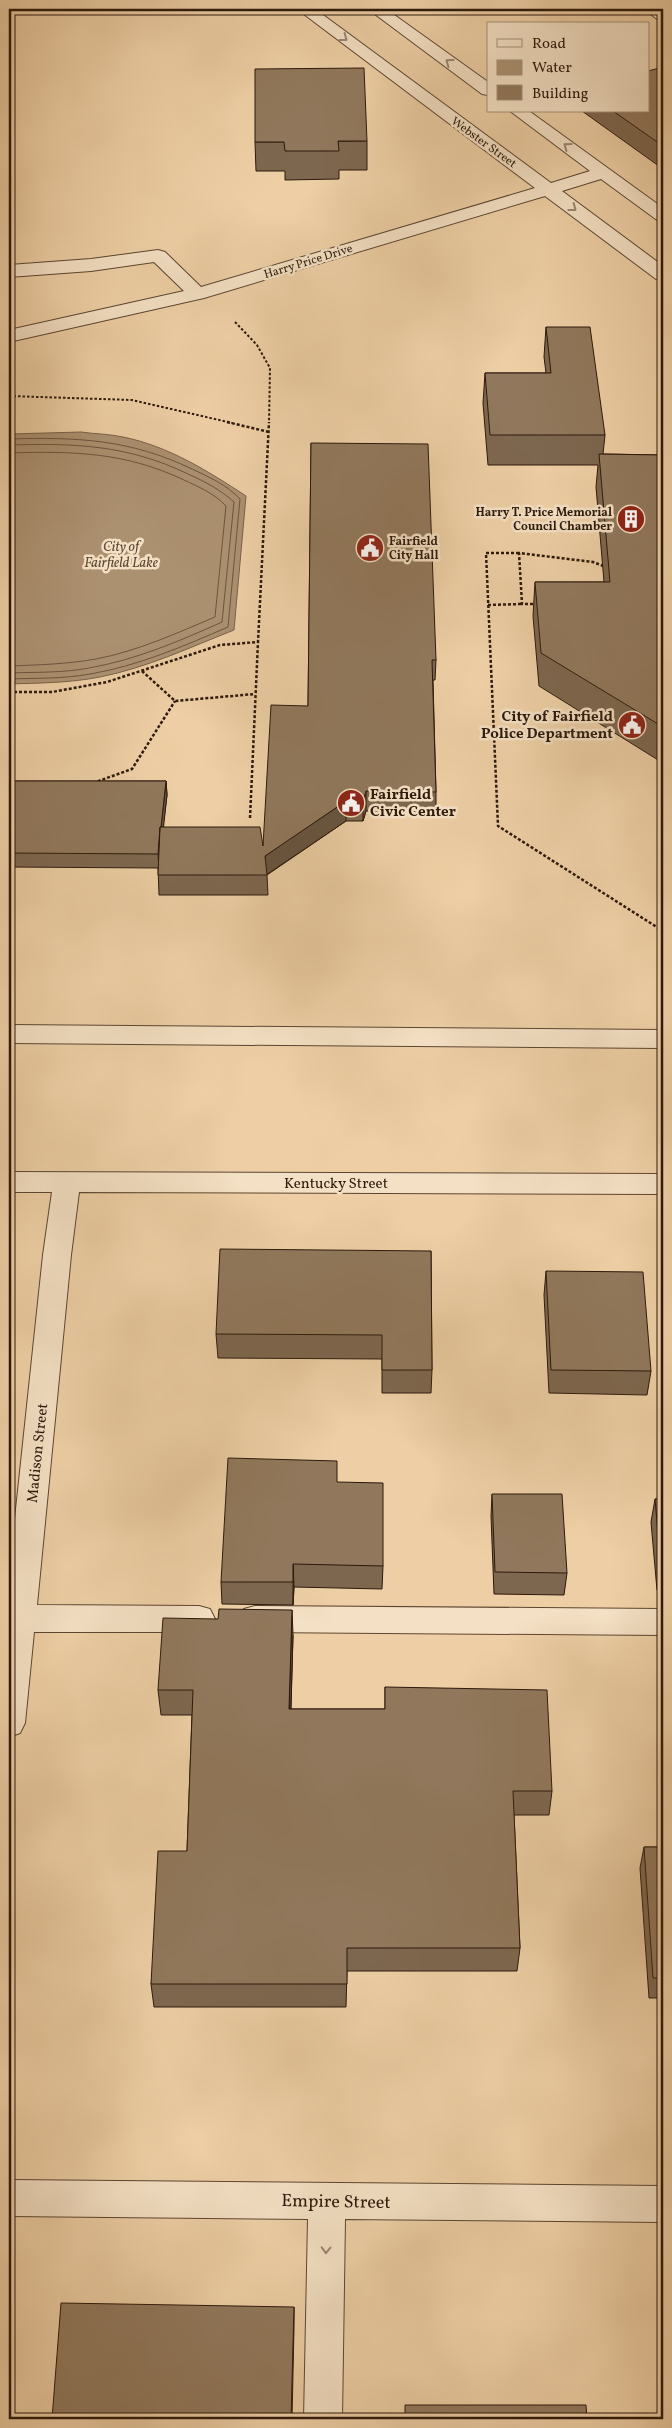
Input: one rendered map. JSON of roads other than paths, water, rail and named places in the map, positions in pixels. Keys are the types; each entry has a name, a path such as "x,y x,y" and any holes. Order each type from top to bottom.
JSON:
{"street":[{"name":"Webster Street","path":"305,9 663,274"},
{"path":"376,9 487,89"},
{"path":"652,9 663,16"},
{"path":"519,112 663,216"},
{"name":"Harry Price Drive","path":"9,336 197,294 604,173"},
{"path":"9,270 91,265 158,256 197,294"},
{"path":"9,1034 663,1039"},
{"name":"Kentucky Street","path":"9,1182 663,1184"},
{"name":"Madison Street","path":"9,1723 16,1630 20,1514 67,1183"},
{"path":"16,1630 663,1622"},
{"name":"Empire Street","path":"9,2198 663,2204"},
{"path":"324,2419 327,2201"}],"water":[{"name":"City of Fairfield Lake","path":"81,432 118,436 140,441 172,453 246,496 234,630 168,656 117,673 77,680 9,684 9,434"}],"place":[{"name":"Harry T. Price Memorial Council Chamber","path":"631,519"},
{"name":"Fairfield City Hall","path":"370,548"},
{"name":"City of Fairfield Police Department","path":"632,725"},
{"name":"Fairfield Civic Center","path":"351,803"}]}
